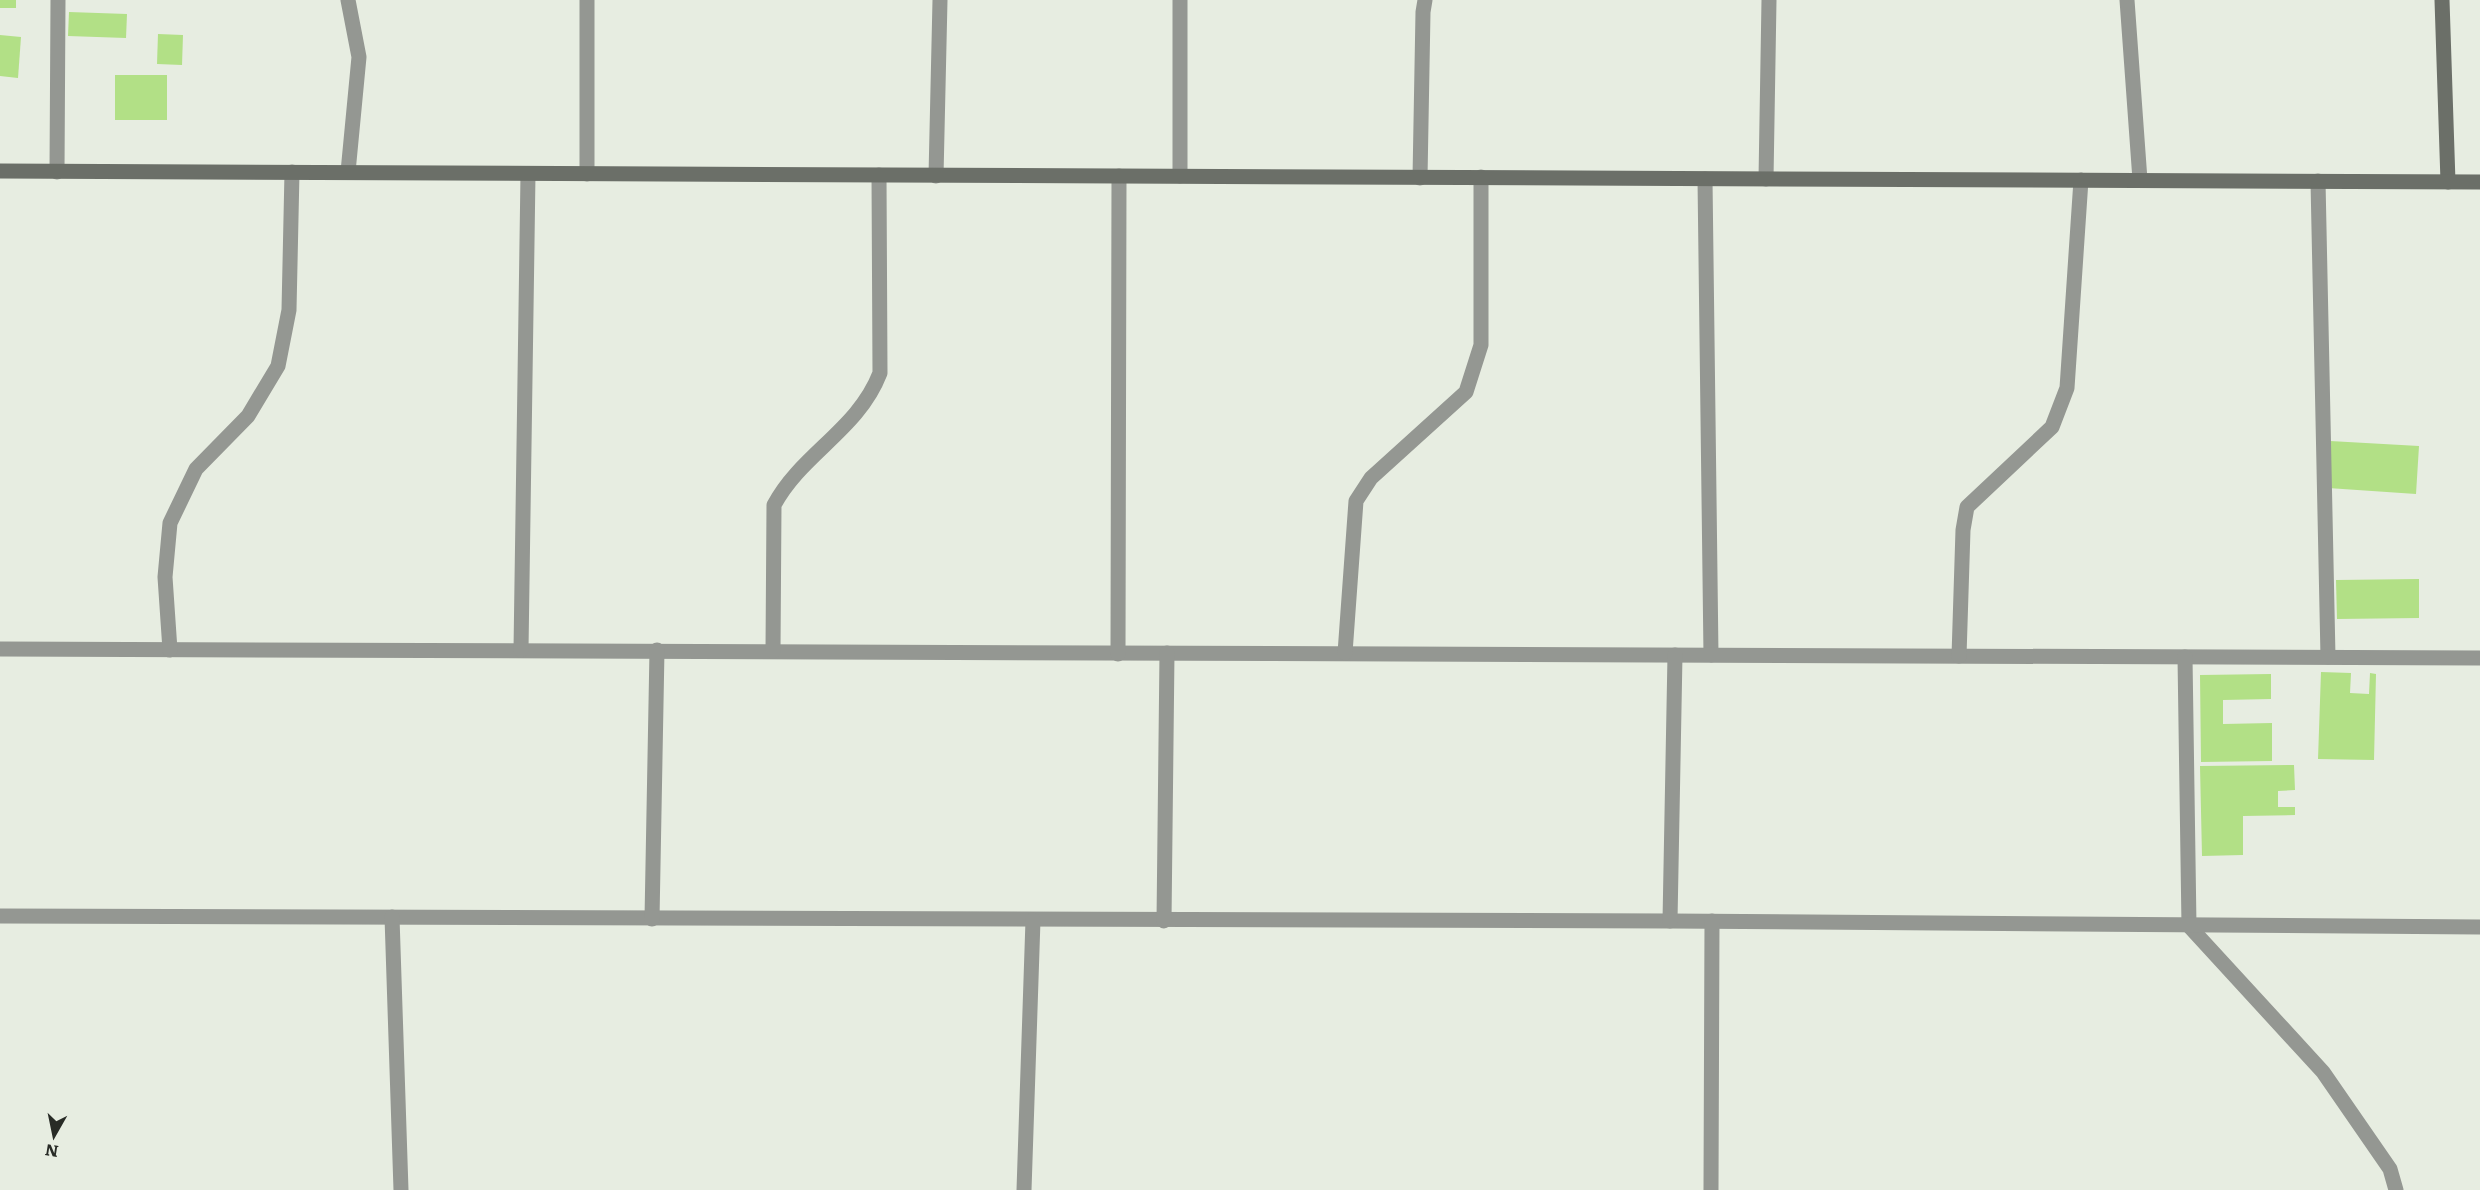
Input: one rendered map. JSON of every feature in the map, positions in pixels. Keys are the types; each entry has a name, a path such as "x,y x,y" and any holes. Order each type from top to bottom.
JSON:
{"main road":[{"path":"2442,0 2448,182"},
{"path":"0,171 2480,182"}],"street":[{"path":"57,172 58,0"},
{"path":"348,0 358,57 348,172"},
{"path":"587,0 587,174"},
{"path":"936,176 940,0"},
{"path":"1180,0 1180,176"},
{"path":"1420,178 1425,0"},
{"path":"1766,179 1769,0"},
{"path":"2127,0 2140,180"},
{"path":"170,650 165,577 170,523 196,470 248,416 278,366 289,310 292,172"},
{"path":"521,650 528,174"},
{"path":"773,651 774,505 786,484 859,412 871,396 880,373 879,175"},
{"path":"1118,654 1119,176"},
{"path":"1345,653 1356,501 1371,478 1466,392 1474,371 1481,345 1481,177"},
{"path":"1705,179 1711,655"},
{"path":"1959,656 1963,530 1967,507 2052,427 2067,388 2081,180"},
{"path":"2318,181 2328,657"},
{"path":"0,650 657,650 1118,654 2480,658"},
{"path":"652,919 657,650"},
{"path":"1164,921 1167,653"},
{"path":"1670,921 1675,655"},
{"path":"2185,657 2189,926 2324,1072 2390,1169 2396,1190"},
{"path":"0,916 1712,921 2480,927"},
{"path":"392,918 401,1190"},
{"path":"1024,1190 1033,920"},
{"path":"1711,1190 1712,921"}],"building":[{"path":"0,0 16,0 16,8 0,8"},
{"path":"69,12 127,14 126,38 68,36"},
{"path":"158,34 183,35 182,65 157,64"},
{"path":"0,35 21,37 18,78 0,76"},
{"path":"115,75 167,75 167,120 115,120"},
{"path":"2330,441 2419,446 2416,494 2328,488"},
{"path":"2419,579 2419,618 2337,619 2336,580"},
{"path":"2321,672 2351,673 2350,693 2369,694 2370,673 2376,674 2374,760 2318,759"},
{"path":"2271,674 2271,699 2223,700 2223,724 2272,723 2272,761 2201,762 2200,675"},
{"path":"2294,765 2295,790 2278,791 2278,807 2295,807 2295,815 2243,816 2243,855 2202,856 2200,766"}]}
